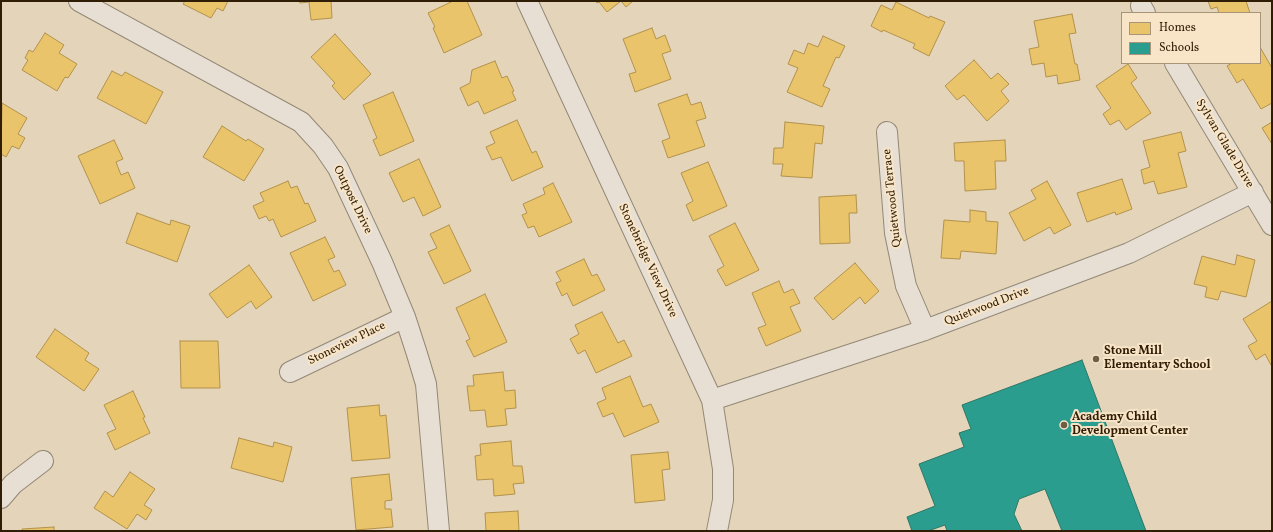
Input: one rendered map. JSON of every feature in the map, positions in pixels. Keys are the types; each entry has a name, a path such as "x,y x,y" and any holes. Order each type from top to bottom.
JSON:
{"street":[{"name":"Outpost Drive","path":"79,1 301,122 323,146 338,168 382,262 404,317 426,384 438,531"},
{"name":"Stonebridge View Drive","path":"527,1 712,400 723,469 723,500 717,531"},
{"name":"Sylvan Glade Drive","path":"1176,64 1272,224"},
{"name":"Quietwood Terrace","path":"887,132 894,233 906,286 925,330"},
{"name":"Quietwood Drive","path":"712,400 925,330 1129,253 1253,192"},
{"name":"Stoneview Place","path":"290,372 404,317"},
{"path":"1,498 13,484 43,461"}],"building: Homes":[{"path":"185,1 228,1 223,11 217,8 211,18 183,4"},
{"path":"299,1 331,1 332,18 311,20 309,2 300,3"},
{"path":"453,1 467,1 482,35 444,53 433,28 435,27 428,13"},
{"path":"595,1 621,1 607,12 599,2 597,3"},
{"path":"621,1 633,1 626,7"},
{"path":"1208,1 1246,1 1250,12 1219,12 1217,7 1211,9"},
{"path":"896,2 929,18 930,16 945,22 929,56 913,48 915,44 883,30 882,32 871,26 881,5 892,10"},
{"path":"1072,14 1076,33 1069,34 1080,80 1058,84 1057,75 1046,77 1044,63 1032,65 1029,49 1039,47 1034,21"},
{"path":"652,28 656,39 665,35 671,51 662,54 671,79 635,92 629,74 636,72 623,39"},
{"path":"45,33 64,45 59,53 77,64 68,78 65,77 57,91 22,70 28,60 25,58 29,50 33,52"},
{"path":"335,34 371,74 344,100 332,86 335,83 311,57"},
{"path":"823,36 845,46 839,58 836,57 823,86 830,89 822,107 787,92 798,68 788,64 794,50 804,54 808,43 818,47"},
{"path":"1261,49 1272,68 1272,103 1261,109 1243,79 1237,83 1227,66 1230,64 1261,64"},
{"path":"974,60 991,79 998,73 1009,84 1001,91 1009,101 987,121 964,95 957,100 945,86"},
{"path":"495,61 502,78 507,76 514,91 512,92 516,100 484,114 478,101 468,106 460,88 470,83 472,70"},
{"path":"1128,64 1137,78 1131,83 1151,113 1126,130 1119,120 1110,125 1103,114 1111,108 1096,86"},
{"path":"112,71 122,76 125,72 163,92 146,124 97,98"},
{"path":"393,92 414,141 380,156 373,140 377,138 363,105"},
{"path":"687,94 691,105 701,102 706,118 696,121 705,146 668,158 662,141 670,138 658,104"},
{"path":"2,103 27,118 18,134 25,138 19,149 12,146 6,157 1,154"},
{"path":"517,120 532,153 536,151 543,167 512,181 501,157 492,160 486,147 495,143 490,132"},
{"path":"785,122 824,126 822,144 815,143 812,178 781,176 783,164 773,164 774,148 783,148"},
{"path":"1272,122 1272,144 1262,128"},
{"path":"222,126 246,141 248,139 264,149 244,181 203,157"},
{"path":"1181,132 1186,151 1178,153 1187,187 1158,194 1154,181 1144,184 1141,170 1150,167 1143,141"},
{"path":"114,140 123,159 116,162 121,175 128,172 135,188 100,204 78,156"},
{"path":"1005,140 1006,161 995,161 996,189 965,191 964,161 955,161 954,143"},
{"path":"419,159 441,207 423,216 414,197 403,202 389,173"},
{"path":"708,162 727,206 693,221 686,205 693,201 681,173"},
{"path":"1122,179 1132,209 1116,215 1115,212 1087,222 1077,193"},
{"path":"288,181 291,188 297,186 305,204 308,203 316,221 281,237 273,219 269,221 266,216 259,219 253,206 264,201 260,193"},
{"path":"1047,181 1071,225 1054,234 1050,227 1024,241 1009,213 1036,199 1031,190"},
{"path":"553,183 572,222 539,237 534,226 528,228 522,215 527,213 523,204 545,194 543,188"},
{"path":"856,195 857,213 849,213 850,243 820,244 819,197"},
{"path":"970,210 986,212 986,221 998,222 996,254 961,251 960,259 941,258 944,220 970,222"},
{"path":"137,213 170,225 171,220 190,226 177,262 126,243"},
{"path":"735,223 759,270 726,286 717,270 724,266 709,236"},
{"path":"449,225 471,271 444,284 428,252 437,248 430,234"},
{"path":"325,237 335,257 328,260 334,272 339,270 346,285 313,301 290,253"},
{"path":"1237,255 1255,260 1246,297 1221,291 1218,300 1205,297 1207,287 1194,284 1202,256 1235,265"},
{"path":"584,259 592,276 597,274 605,290 573,306 567,293 562,296 556,283 561,281 556,272"},
{"path":"855,263 879,291 865,304 860,297 833,320 814,298"},
{"path":"249,265 272,297 256,309 251,301 227,318 209,294"},
{"path":"779,281 784,293 793,289 800,303 790,307 801,331 766,346 758,328 766,325 752,293"},
{"path":"485,294 507,342 474,357 466,341 470,339 456,308"},
{"path":"1272,301 1271,365 1265,354 1256,360 1248,346 1257,341 1243,319"},
{"path":"602,312 618,343 624,340 632,356 596,373 585,350 578,354 570,339 579,334 575,325"},
{"path":"55,329 89,353 85,360 99,369 84,391 36,357"},
{"path":"180,341 218,341 220,388 181,388"},
{"path":"503,372 505,391 515,390 516,408 505,409 507,425 487,427 485,410 470,411 467,386 474,386 473,375"},
{"path":"630,376 643,407 651,404 659,422 624,437 613,413 603,417 597,403 606,399 602,388"},
{"path":"133,391 145,417 143,418 150,433 115,450 107,433 116,429 104,405"},
{"path":"379,405 380,416 386,415 390,458 352,461 347,408"},
{"path":"239,438 273,447 274,442 292,447 283,482 231,468"},
{"path":"511,441 513,466 522,466 524,483 513,484 515,494 494,496 493,479 477,480 475,456 481,455 480,444"},
{"path":"668,452 670,469 662,470 665,500 635,503 631,455"},
{"path":"130,472 155,489 144,505 152,510 146,520 137,514 127,529 94,508 105,491 113,497"},
{"path":"389,474 392,500 385,501 385,509 391,509 393,527 356,530 351,478"},
{"path":"518,511 519,531 486,531 485,513"},
{"path":"54,527 54,531 22,531 22,529"}],"building: Schools":[{"path":"1082,360 1146,531 1062,531 1045,489 1019,499 1014,514 1022,531 947,531 945,525 928,531 912,531 907,517 935,506 919,464 964,447 959,433 971,429 962,405"}],"place":[{"name":"Stone Mill Elementary School","path":"1096,359"},
{"name":"Academy Child Development Center","path":"1064,425"}]}
